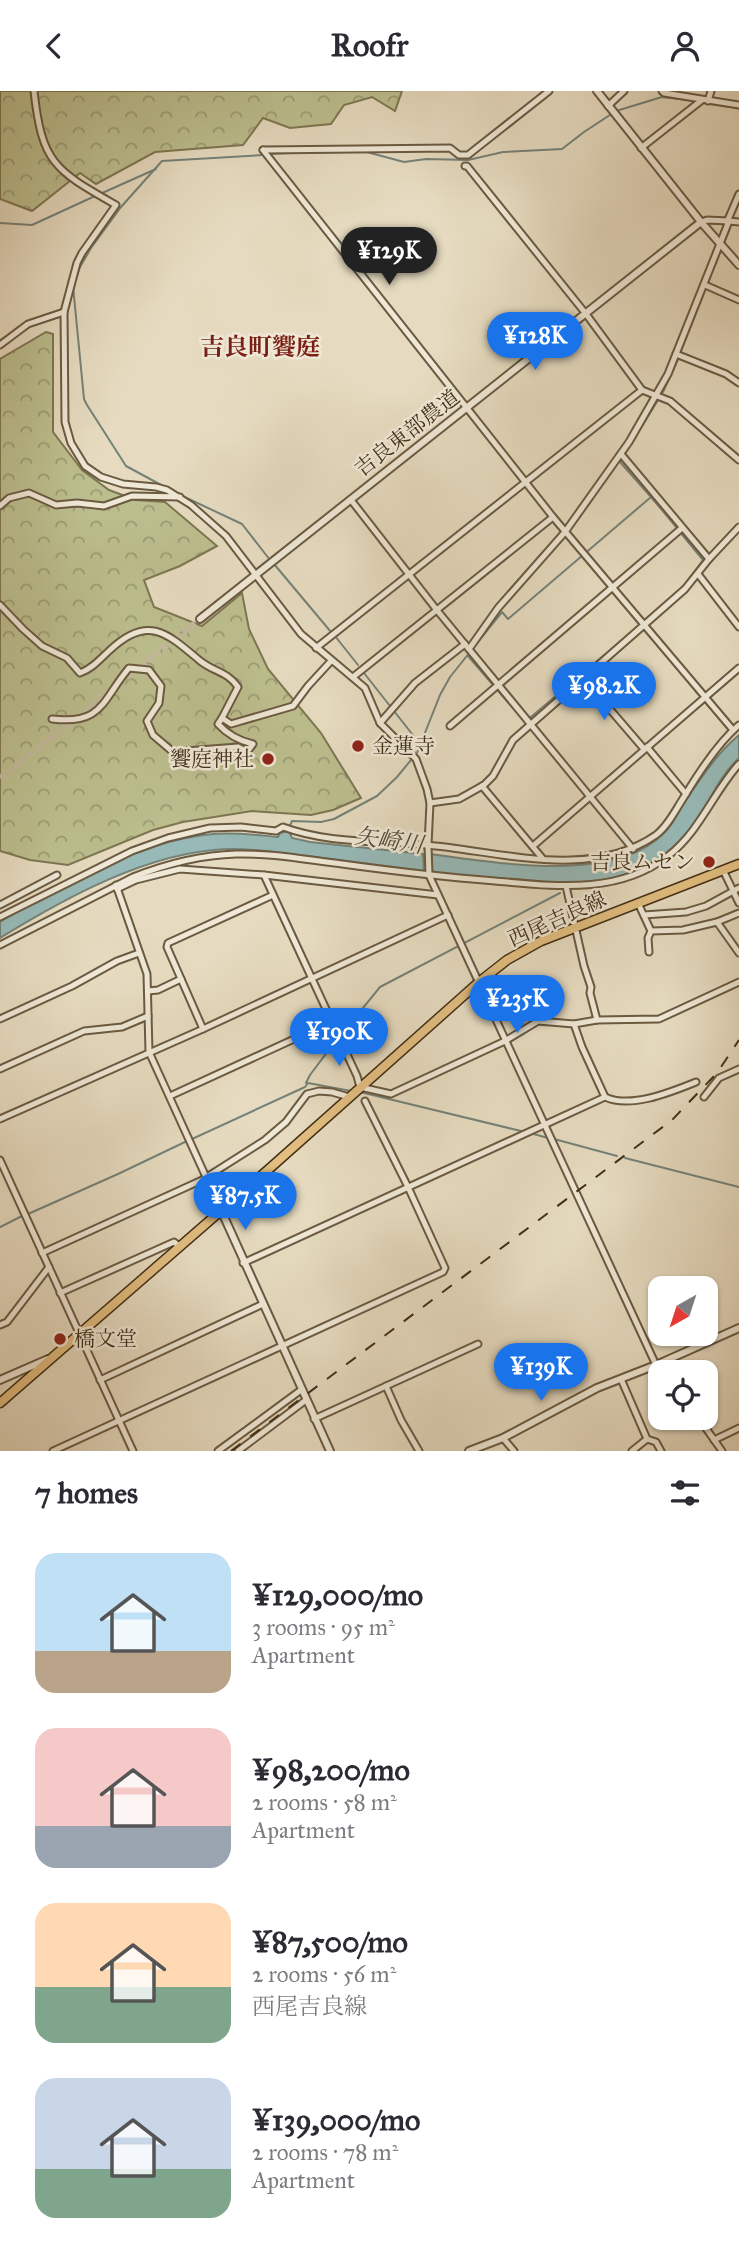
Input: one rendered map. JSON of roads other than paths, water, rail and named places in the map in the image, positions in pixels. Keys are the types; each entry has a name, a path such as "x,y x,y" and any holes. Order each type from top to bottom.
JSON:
{"main road":[{"name":"西尾吉良線","path":"0,1403 507,960 541,941 739,863"}],"street":[{"path":"34,91 38,127 55,164 69,178 116,205 77,263 64,312 65,422 76,455 92,473 110,481 156,487 180,497 226,536 291,622 316,648 353,677 369,694 380,723 416,759 430,803 429,873 654,1360"},
{"path":"549,91 468,155 459,155 450,148 263,151 565,532 733,730"},
{"path":"597,91 701,222 739,265"},
{"path":"611,111 624,91"},
{"path":"662,91 702,101 739,105"},
{"path":"641,148 711,91"},
{"path":"465,166 586,314 642,390 670,401 739,460"},
{"path":"380,723 415,683 467,646 565,532 621,454 677,354 739,194"},
{"path":"701,222 739,222"},
{"name":"吉良東部農道","path":"200,619 701,222"},
{"path":"705,285 739,300"},
{"path":"0,345 28,324 64,312"},
{"path":"677,354 726,374 739,383"},
{"path":"316,648 642,390"},
{"path":"621,454 709,559"},
{"path":"0,506 9,498 29,493 56,505 77,503 104,506 132,496 180,497"},
{"path":"351,500 436,610 633,849"},
{"path":"353,677 554,517"},
{"path":"430,803 459,799 482,786 493,776 513,740 685,589 739,527"},
{"path":"450,726 682,528"},
{"path":"698,574 739,627"},
{"path":"0,605 42,646 67,658 80,673 89,670 124,637 142,630 163,632 206,666 230,676 238,687 218,725 224,731 253,744 247,752 238,747 173,752 153,735 147,721 159,703 161,686 149,670 129,669 107,701 92,715 72,722 52,719"},
{"path":"222,718 231,724 293,706 331,661"},
{"path":"533,846 739,669"},
{"path":"583,678 686,794"},
{"path":"0,917 132,851 168,838 210,828 241,827 276,831 284,827 329,838 428,845 512,857 570,860 610,856 633,849 659,834 707,761 739,725"},
{"path":"0,945 149,870 188,860 237,854 272,855 566,886 598,884 625,878 648,869 668,856 692,833 739,764"},
{"path":"482,786 543,859"},
{"path":"116,887 180,869 264,875 438,895"},
{"path":"723,870 736,890 739,903"},
{"path":"0,905 57,874"},
{"path":"264,875 360,1087 391,1094 505,1041 538,1021 574,1024 597,1020 659,1019 739,982"},
{"path":"566,886 592,987 590,993 597,1020"},
{"path":"116,887 147,974 149,1052 330,1451"},
{"path":"644,915 686,912 706,906 736,890"},
{"path":"203,1029 167,947 168,943 273,895"},
{"path":"638,902 650,931 649,952"},
{"path":"650,931 683,929 717,922 739,913"},
{"path":"0,1119 203,1029 448,915"},
{"path":"717,922 739,953"},
{"path":"0,1019 72,986 117,961 139,953"},
{"path":"148,991 158,990 181,979"},
{"path":"0,1069 84,1031 122,1027 148,1016"},
{"path":"170,1096 331,1021"},
{"path":"574,1024 605,1097"},
{"path":"704,1097 719,1078 739,1069"},
{"path":"243,1263 536,1128 545,1127 605,1097 618,1101 663,1096 696,1082"},
{"path":"42,1253 206,1176 265,1140 286,1122 307,1094 332,1091 350,1096"},
{"path":"52,1451 443,1272 445,1268 365,1101"},
{"path":"0,1160 133,1451"},
{"path":"60,1293 174,1242 179,1246"},
{"path":"0,1325 6,1322 49,1267"},
{"path":"100,1380 263,1304"},
{"path":"667,1360 739,1328"},
{"path":"314,1419 478,1344"},
{"path":"0,1380 50,1359"},
{"path":"469,1451 503,1438 576,1398 648,1368"},
{"path":"17,1372 23,1383"},
{"path":"621,1379 647,1439 656,1442 660,1451"},
{"path":"386,1386 419,1451"},
{"path":"218,1451 301,1390"},
{"path":"238,1451 306,1400"},
{"path":"714,1440 739,1428"},
{"path":"707,1430 722,1451"},
{"path":"503,1438 514,1451"},
{"path":"632,1451 647,1439"}],"water":[{"path":"739,735 739,758 723,777 692,828 666,853 647,866 608,879 565,883 433,874 430,854 519,865 552,866 585,865 615,859 642,849 667,830 708,768"},
{"path":"289,831 292,838 310,842 423,854 424,871 257,850 197,852 138,868 108,880 0,938 0,922 75,879 129,855 185,838 213,834 278,837 280,833"}],"waterway":[{"path":"363,151 404,162 426,159 468,160 503,152 562,149 616,111 662,97 698,101"},
{"path":"703,103 739,108"},
{"path":"269,154 312,152"},
{"path":"163,486 126,466 84,399 73,286 91,248 121,207 162,161 263,155"},
{"path":"100,194 156,169"},
{"path":"0,223 32,225 95,196"},
{"path":"724,243 731,225"},
{"path":"708,281 720,252"},
{"path":"681,351 705,290"},
{"path":"663,392 678,359"},
{"path":"473,648 502,612 508,619 651,497 620,462 658,400"},
{"path":"174,492 242,524 270,560"},
{"path":"651,497 677,528"},
{"path":"680,532 703,560 682,588"},
{"path":"274,564 331,632"},
{"path":"645,620 665,603"},
{"path":"468,656 525,722 641,624"},
{"path":"335,636 358,665"},
{"path":"417,753 440,695 470,652"},
{"path":"364,673 420,744"},
{"path":"289,828 292,821 321,822 334,819 377,796 411,760"},
{"path":"341,1035 380,987 560,893"},
{"path":"306,1083 337,1039"},
{"path":"192,1139 305,1087 308,1083 351,1091"},
{"path":"360,1092 525,1132"},
{"path":"530,1133 548,1138"},
{"path":"554,1139 617,1156"},
{"path":"28,1214 187,1141"},
{"path":"625,1158 739,1187"},
{"path":"0,1227 22,1216"}],"tunnel":[{"path":"0,778 200,619"}],"railway":[{"path":"231,1451 672,1120 717,1073 739,1040"}],"place":[{"name":"金蓮寺","path":"358,746"},
{"name":"饗庭神社","path":"268,759"},
{"name":"吉良ムセン","path":"709,862"},
{"name":"橋文堂","path":"60,1339"}],"district":[{"name":"吉良町饗庭","path":"260,347"}],"water label":[{"name":"矢崎川","path":"389,840"}]}
